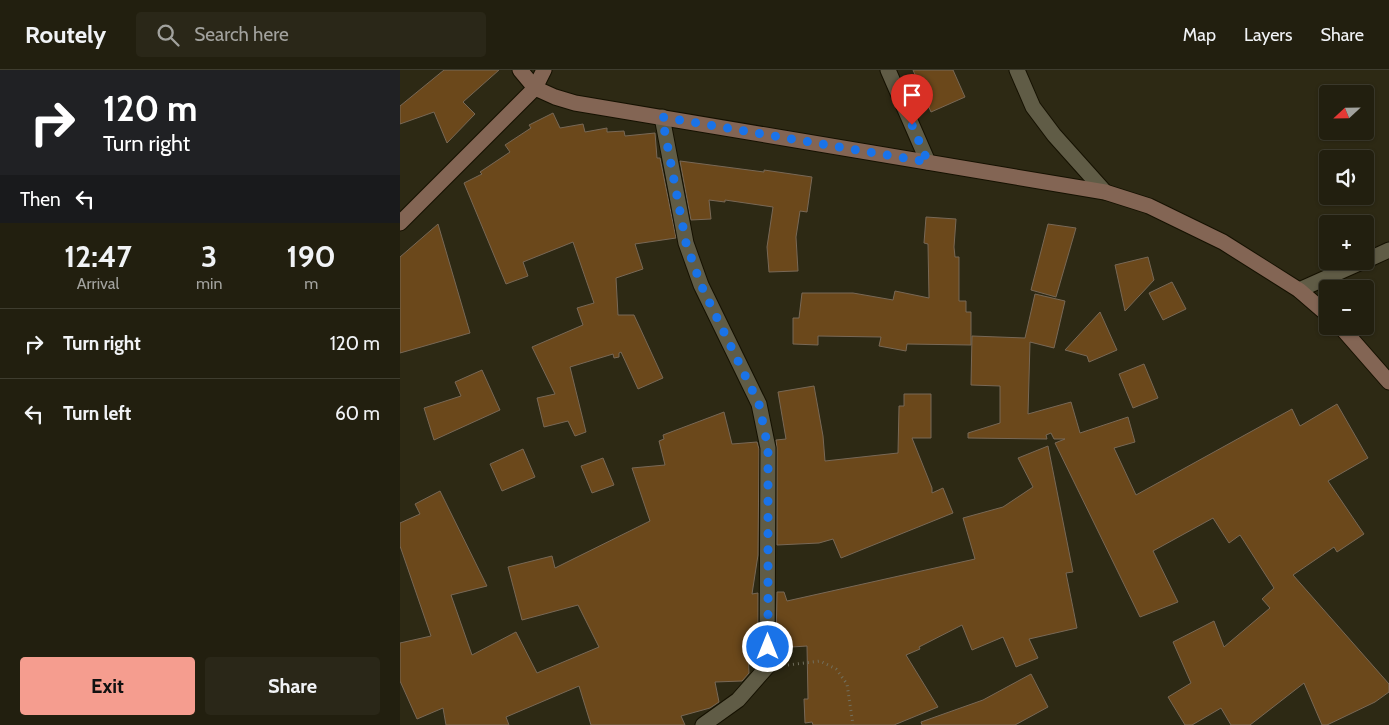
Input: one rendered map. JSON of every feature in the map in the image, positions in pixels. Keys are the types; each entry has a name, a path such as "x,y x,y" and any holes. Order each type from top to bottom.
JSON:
{"street":[{"path":"520,70 535,88 554,97 575,103 1105,192 1150,206 1224,242 1299,290 1319,307"},
{"path":"400,223 535,88 544,70"},
{"path":"888,70 928,162"},
{"path":"1017,70 1033,108 1054,135 1105,192"},
{"path":"662,117 686,243 701,285 759,404 768,448 768,667 738,700 703,725"},
{"path":"1374,257 1389,250"},
{"path":"1299,290 1345,270"},
{"path":"1348,335 1389,382"}],"path":[{"path":"768,667 820,661 836,670 847,684 853,725"}],"building":[{"path":"444,70 499,70 463,102 475,114 447,143 434,112 400,124 400,106"},
{"path":"913,70 953,70 965,97 931,112"},
{"path":"553,113 560,128 583,124 585,132 607,128 607,132 624,131 625,136 655,133 657,158 660,158 676,238 635,244 643,269 616,278 618,315 634,315 663,378 638,389 621,352 619,357 614,358 613,354 570,367 586,432 575,436 568,421 544,427 537,398 555,394 532,347 583,325 577,308 594,303 573,242 523,262 528,276 506,284 464,183 482,174 480,172 510,152 505,145 531,128 529,125"},
{"path":"680,161 812,177 807,212 800,211 796,237 798,271 769,272 767,247 773,207 725,200 725,202 709,200 711,219 691,220"},
{"path":"926,217 956,219 954,247 955,257 959,257 959,301 966,301 966,312 971,312 971,345 907,344 906,351 879,346 881,337 818,336 818,345 793,344 793,318 799,318 802,293 853,293 893,300 895,291 929,298 928,244 924,243"},
{"path":"438,224 470,333 400,353 400,257"},
{"path":"1048,224 1076,228 1056,297 1031,290"},
{"path":"1148,257 1154,280 1125,311 1115,265"},
{"path":"1172,282 1186,309 1163,320 1149,293"},
{"path":"1035,294 1065,301 1054,348 1030,342 1028,414 1071,402 1080,433 1128,417 1135,442 1114,448 1136,495 1292,409 1300,426 1337,404 1368,458 1328,481 1364,534 1337,552 1334,547 1293,575 1389,684 1389,692 1375,702 1327,725 1322,725 1304,683 1250,725 1231,725 1221,708 1192,725 1185,725 1168,697 1191,683 1173,642 1214,621 1224,647 1270,608 1262,599 1274,588 1240,535 1229,543 1213,518 1153,551 1178,602 1140,617 1055,443 1065,439 1054,439 1051,433 1046,435 1047,439 968,438 968,433 1000,423 1000,386 971,385 972,336 1025,338"},
{"path":"1100,312 1117,350 1089,362 1087,356 1065,350"},
{"path":"1144,364 1158,398 1133,408 1119,374"},
{"path":"482,370 500,410 434,440 424,408 461,396 455,382"},
{"path":"814,386 823,436 825,461 898,453 899,406 904,406 904,394 931,394 931,438 912,438 932,488 932,493 943,488 953,513 841,558 833,539 819,543 777,545 776,440 786,439 778,392"},
{"path":"724,412 732,444 757,442 759,449 758,555 752,594 758,593 758,650 748,650 749,673 742,681 715,682 719,702 710,708 681,716 685,725 591,725 579,686 506,717 509,725 446,725 443,708 417,719 400,681 400,643 431,636 400,546 400,523 420,514 415,504 440,491 487,586 451,595 472,655 516,632 537,673 599,647 578,605 522,620 508,567 552,556 555,568 650,521 632,468 665,465 659,441 664,439 663,435"},
{"path":"1048,446 1073,572 1066,573 1077,628 1029,639 1038,658 1016,667 1003,637 972,650 962,625 906,655 938,707 894,725 813,725 812,722 805,723 804,699 808,699 807,646 776,648 777,592 784,592 787,601 975,559 963,518 1003,507 1033,487 1018,458"},
{"path":"523,449 535,477 502,491 490,464"},
{"path":"603,458 614,485 592,493 581,466"},
{"path":"1031,674 1048,707 1015,725 922,725 921,722 983,700"}],"route":[{"path":"768,647 768,448 759,404 701,285 686,243 662,117 928,162 912,125"}]}
